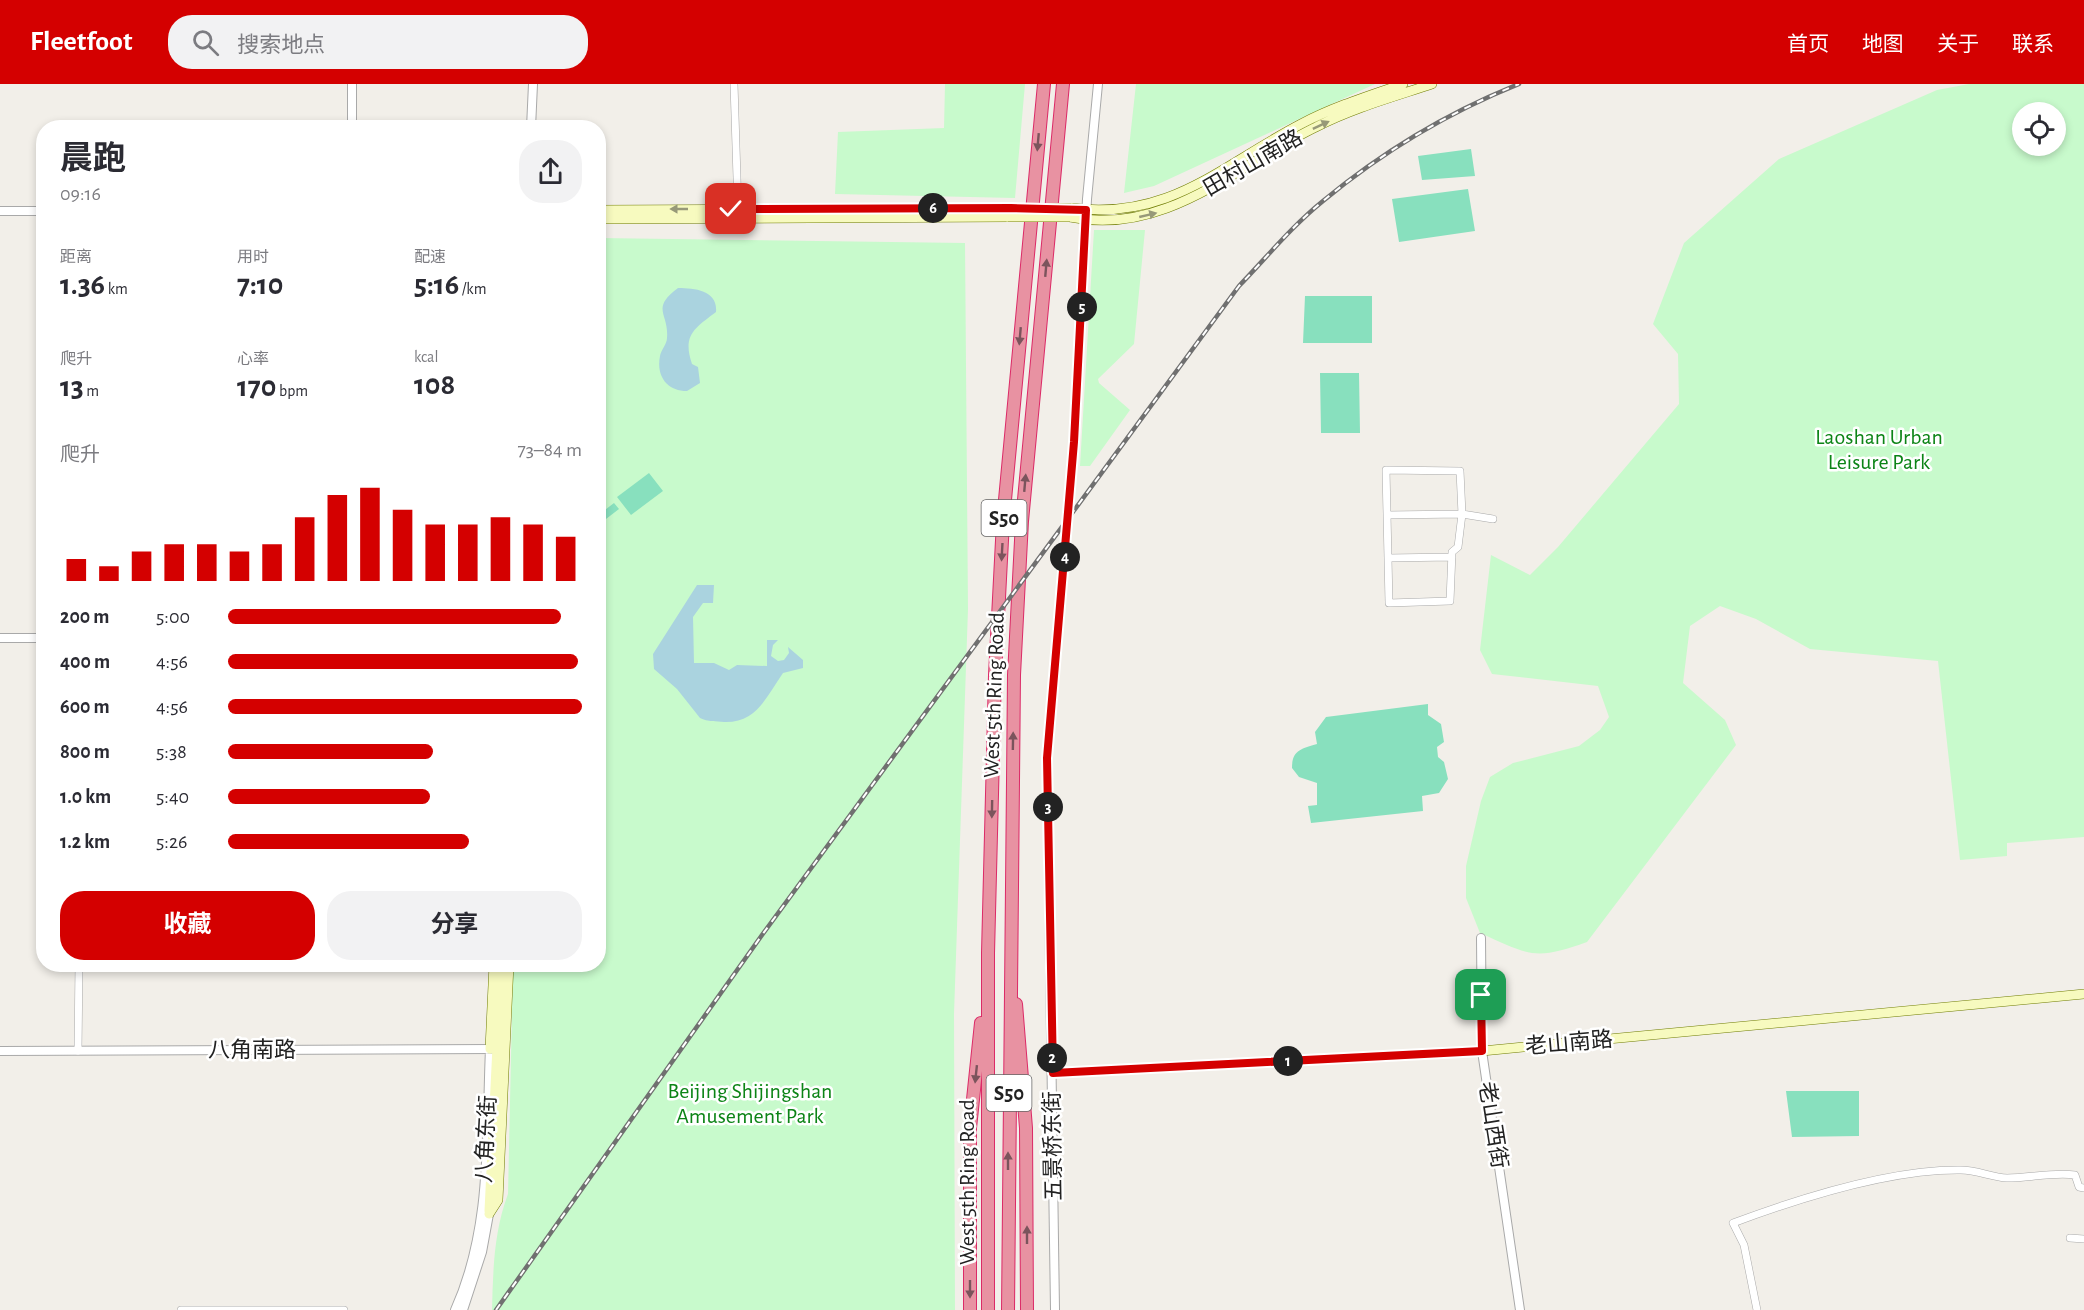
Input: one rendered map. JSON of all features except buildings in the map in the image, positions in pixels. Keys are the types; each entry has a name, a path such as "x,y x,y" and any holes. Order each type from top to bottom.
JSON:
{"highway":[{"name":"West 5th Ring Road","path":"988,1310 988,953 995,675 1003,521 1044,84"},
{"name":"West 5th Ring Road","path":"1008,1310 1014,675 1022,521 1063,84"},
{"path":"1010,925 1026,1128 1027,1310"},
{"path":"970,1310 970,1128 988,953"},
{"path":"1027,1293 1033,1310"}],"main road":[{"name":"田村山南路","path":"1070,213 1086,210 1133,209 1158,203 1188,190 1301,124 1340,105 1403,84"},
{"name":"田村山南路","path":"1070,213 1086,221 1133,218 1184,203 1316,127 1348,112 1432,84"},
{"path":"606,210 738,209 1070,213"},
{"path":"606,219 1009,212"},
{"name":"八角东街","path":"494,972 498,1050"},
{"name":"八角东街","path":"489,1214 501,972"},
{"path":"498,1050 508,972"},
{"name":"老山南路","path":"1053,1073 1482,1051 2084,994"}],"street":[{"path":"352,84 352,120"},
{"path":"531,120 532,84"},
{"path":"734,84 738,209"},
{"name":"五景桥东街","path":"1055,1310 1047,758 1073,453 1086,210 1098,84"},
{"path":"0,212 36,212"},
{"path":"1386,470 1460,471 1462,514 1458,547 1452,552 1450,602 1389,603 1386,470"},
{"path":"1387,515 1462,514 1493,519"},
{"path":"1388,558 1452,557"},
{"path":"0,638 36,638"},
{"name":"老山西街","path":"1481,938 1482,1051 1520,1310"},
{"path":"78,1051 79,972"},
{"name":"八角南路","path":"0,1051 498,1050"},
{"name":"八角东街","path":"455,1310 471,1269 483,1206 498,1050"},
{"path":"1757,1310 1744,1245 1733,1223 1827,1192 1923,1172 1964,1170 2000,1178 2036,1178 2060,1173 2075,1175 2079,1187 2084,1188"},
{"name":"八角东街","path":"463,1310 482,1252 489,1214"},
{"path":"2070,1238 2084,1239"},
{"path":"181,1310 344,1310"}],"green space":[{"path":"945,84 1025,84 1015,198 835,194 838,132 944,128"},
{"path":"1136,84 1375,84 1154,186 1124,193"},
{"name":"Laoshan Urban Leisure Park","path":"1969,84 2084,84 2084,837 2007,843 2007,856 1960,860 1938,661 1810,649 1756,619 1720,606 1690,626 1683,683 1725,720 1736,745 1587,942 1555,952 1522,951 1480,933 1466,898 1466,866 1481,801 1490,777 1513,763 1579,746 1600,730 1609,717 1598,686 1492,674 1480,650 1491,555 1530,575 1558,547 1679,404 1678,354 1653,324 1684,243 1779,159 1937,90"},
{"path":"1471,149 1475,176 1422,180 1418,156"},
{"path":"1468,189 1475,231 1399,242 1392,199"},
{"path":"1094,230 1145,230 1134,344 1098,379 1099,383 1130,410 1090,466 1080,466"},
{"name":"Beijing Shijingshan Amusement Park","path":"606,238 965,243 968,609 954,1014 955,1310 492,1310 497,1236 508,1194 513,972 606,972"},
{"path":"1305,296 1372,296 1372,343 1303,343"},
{"path":"1320,373 1359,373 1360,433 1321,433"},
{"path":"649,473 663,491 631,515 617,497"},
{"path":"614,503 619,509 606,519 606,509"},
{"path":"1428,704 1428,715 1441,724 1444,742 1437,747 1438,757 1444,762 1448,779 1439,793 1422,796 1423,811 1311,823 1308,806 1317,805 1317,783 1299,777 1292,768 1292,762 1298,751 1317,744 1315,732 1326,717"},
{"path":"1786,1091 1859,1091 1859,1136 1792,1137"}],"water":[{"path":"678,288 704,292 710,295 716,305 716,312 692,333 689,354 692,364 698,367 700,383 687,391 674,388 664,381 659,363 667,338 663,306"},
{"path":"697,585 714,585 713,603 703,603 693,617 694,663 714,663 729,670 737,665 767,666 767,640 778,640 773,645 771,656 778,661 784,660 789,653 788,647 803,660 803,668 783,673 760,707 745,718 724,722 700,718 677,689 654,669 653,654"}],"railway":[{"path":"496,1310 762,935 1239,286 1290,231 1368,166 1416,135 1467,107 1519,84"}],"route":[{"path":"731,209 1071,208 1086,210 1074,442 1047,758 1053,1073 1482,1051 1481,995"}]}
